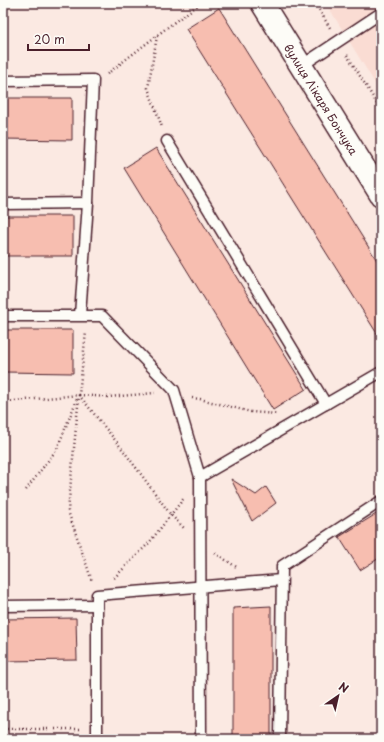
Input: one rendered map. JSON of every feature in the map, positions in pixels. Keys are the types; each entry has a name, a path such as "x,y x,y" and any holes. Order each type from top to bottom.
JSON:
{"street":[{"name":"вулиця Лікаря Бончука","path":"262,3 381,195"}],"lane":[{"path":"301,66 381,13"},
{"path":"3,81 94,80 88,203 80,315"},
{"path":"167,141 326,404"},
{"path":"3,204 88,203"},
{"path":"3,316 102,316 174,390 200,477 201,739"},
{"path":"200,477 381,372"},
{"path":"280,739 282,566 381,501"},
{"path":"3,606 97,600 201,586 281,580"},
{"path":"97,600 97,734"}],"path":[{"path":"315,3 381,110"},
{"path":"156,35 148,88 167,141"},
{"path":"79,395 108,397 158,393 200,399 251,412 276,414 283,413"},
{"path":"26,490 57,449 79,395"},
{"path":"79,395 123,450 171,515 200,543 258,582"},
{"path":"79,395 68,511 97,600 150,543 200,477"},
{"path":"3,729 97,734"}],"shaded area":[{"path":"326,3 381,3 381,93 346,36"}],"building":[{"path":"219,8 381,267 381,340 186,29"},
{"path":"3,98 72,98 72,140 3,139"},
{"path":"156,148 306,389 273,410 124,168"},
{"path":"3,216 73,216 73,256 3,256"},
{"path":"3,330 73,330 73,373 3,372"},
{"path":"231,479 256,495 266,487 276,503 252,521"},
{"path":"381,511 381,557 360,570 339,537"},
{"path":"271,606 271,739 233,739 233,608"},
{"path":"76,618 77,660 3,661 3,619"}]}
